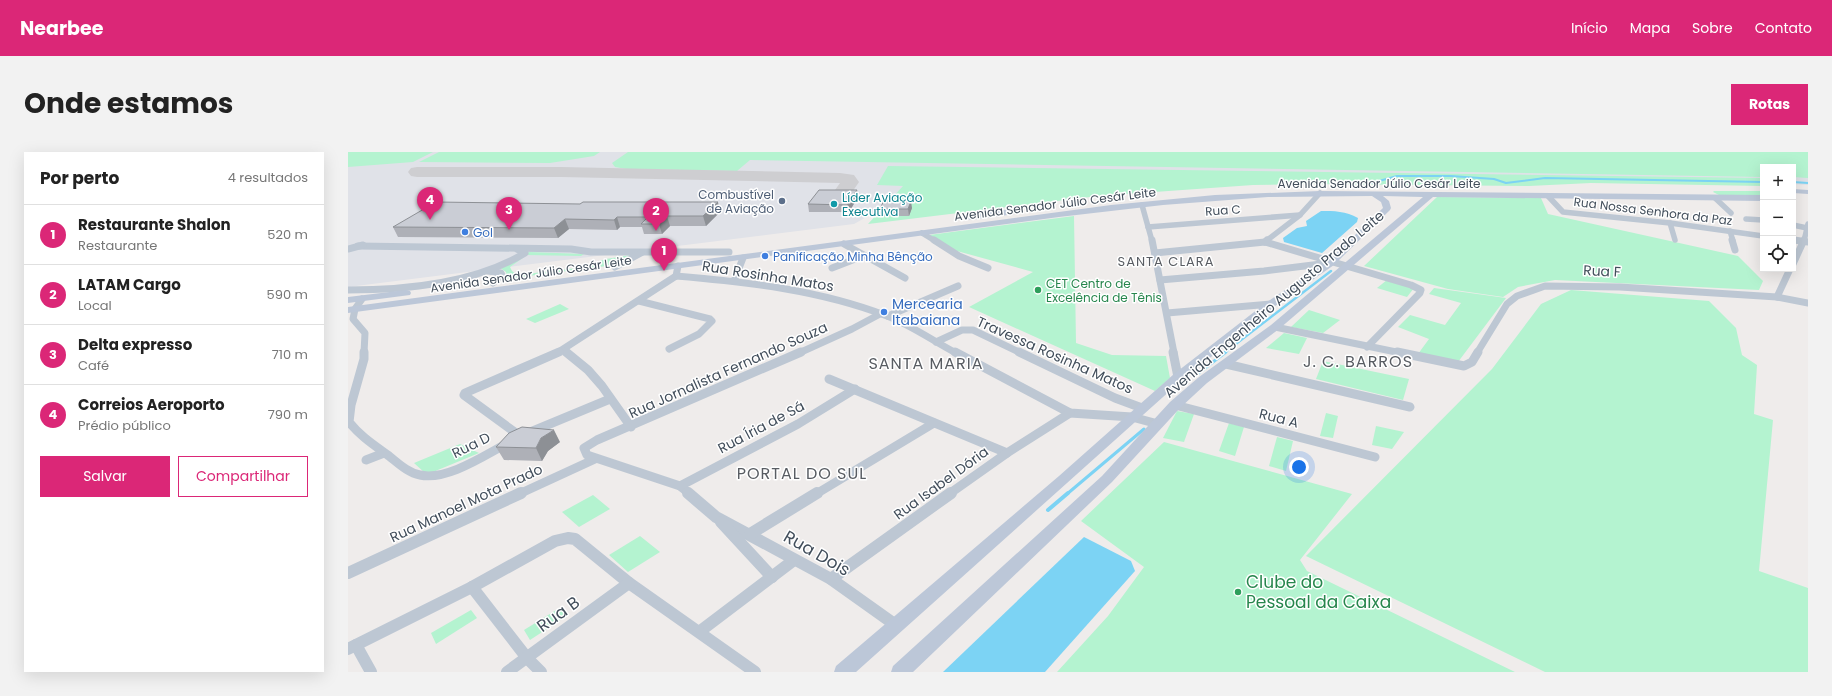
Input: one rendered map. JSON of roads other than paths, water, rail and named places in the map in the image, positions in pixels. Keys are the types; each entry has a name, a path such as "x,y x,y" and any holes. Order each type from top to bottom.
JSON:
{"main road":[{"name":"Avenida Senador Júlio Cesár Leite","path":"993,219 1062,205 1238,190 1287,188 1760,190"},
{"path":"1680,189 1694,194 1694,198"},
{"path":"1708,189 1706,192 1717,198"},
{"path":"1796,191 1808,192"},
{"name":"Avenida Senador Júlio Cesár Leite","path":"350,307 362,299 967,222 1240,195 1374,194 1760,198"},
{"name":"Avenida Engenheiro Augusto Prado Leite","path":"843,672 1178,377 1271,304 1330,262 1387,208 1385,201 1374,194"},
{"name":"Avenida Engenheiro Augusto Prado Leite","path":"900,672 1107,479 1175,405 1203,380 1276,327 1430,195"},
{"path":"1796,199 1808,199"},
{"name":"Avenida Senador Júlio Cesár Leite","path":"350,307 743,258 922,233 967,222"}],"street":[{"path":"1265,242 1300,215 1320,194"},
{"name":"Rua Nossa Senhora da Paz","path":"1548,196 1563,212 1670,223 1760,236"},
{"path":"1717,198 1731,213"},
{"path":"1142,205 1155,253 1178,377"},
{"name":"Rua C","path":"1148,227 1300,215"},
{"path":"1746,219 1760,220"},
{"path":"1670,223 1675,240"},
{"path":"1796,225 1808,226 1806,242 1796,259"},
{"path":"1730,231 1736,250"},
{"path":"922,233 959,256 988,268"},
{"path":"1796,240 1806,242"},
{"path":"348,249 386,242 555,244 571,250"},
{"path":"1155,253 1265,242 1411,285 1420,290 1420,293 1367,347 1276,327"},
{"path":"517,249 524,244"},
{"path":"844,244 863,256 905,278"},
{"path":"358,246 571,250 591,252 729,252"},
{"path":"348,290 382,290 424,286 454,280 486,271 524,253 517,249"},
{"path":"615,267 643,252"},
{"path":"832,268 863,256"},
{"path":"734,281 743,258"},
{"path":"1160,280 1264,272 1330,262"},
{"path":"520,436 464,395 464,393 564,350 676,276 678,266"},
{"path":"486,271 501,273 502,275 493,283"},
{"path":"1777,297 1789,272"},
{"name":"Rua Rosinha Matos","path":"676,276 734,281 792,290 839,301 884,315 1070,413"},
{"name":"Rua Jornalista Fernando Souza","path":"584,448 596,440 631,427 884,315 958,286"},
{"name":"Rua F","path":"1367,347 1464,366 1472,362 1507,304 1517,296 1545,286 1585,286 1777,297 1808,303"},
{"path":"640,301 710,319 712,321 710,326 705,330 668,349"},
{"path":"1166,313 1271,304"},
{"path":"350,307 353,319 365,333 365,339 364,359 351,405 349,422 358,433 384,453"},
{"name":"Travessa Rosinha Matos","path":"936,342 962,330 973,330 1115,398 1137,412"},
{"path":"564,350 588,370 602,386 631,427"},
{"path":"1226,364 1410,407"},
{"path":"829,379 1007,453"},
{"name":"Rua Íria de Sá","path":"680,486 798,424 855,390"},
{"name":"Rua D","path":"384,453 398,464 420,475 431,476 460,467 520,436 610,399"},
{"name":"Rua A","path":"1175,405 1375,457"},
{"path":"1070,413 1137,412 1158,424"},
{"name":"Rua Isabel Dória","path":"831,579 1007,453 1070,413"},
{"path":"750,534 934,423"},
{"name":"Rua Dois","path":"584,448 587,455 596,459 624,466 680,486 716,517 772,577"},
{"path":"366,460 384,453"},
{"name":"Rua Manoel Mota Prado","path":"348,573 596,459"},
{"name":"Rua Dois","path":"716,517 831,579 897,626"},
{"path":"371,672 352,647 472,586 555,541 568,538 575,539 628,583 755,672"},
{"path":"699,632 794,560"},
{"name":"Rua B","path":"507,672 628,583"},
{"path":"472,586 527,658 541,672"}],"water":[{"path":"1321,211 1335,211 1358,218 1357,222 1322,253 1284,242 1283,238 1297,228 1307,226 1306,221"},
{"path":"1084,537 1131,561 1135,571 1045,672 943,672"}],"waterway":[{"path":"1372,183 1397,176 1451,176 1494,179 1506,183 1545,178 1760,182"},
{"path":"1796,182 1808,183"},
{"path":"1224,353 1331,271"},
{"path":"1196,375 1226,352"},
{"path":"1067,494 1144,429"},
{"path":"1048,510 1068,493"}],"place":[{"name":"Combustível de Aviação","path":"782,201"},
{"name":"Líder Aviação Executiva","path":"834,204"},
{"name":"Correios Aeroporto","path":"430,220"},
{"name":"Delta expresso","path":"509,230"},
{"name":"LATAM Cargo","path":"656,231"},
{"name":"Gol","path":"465,232"},
{"name":"Panificação Minha Bênção","path":"765,256"},
{"name":"Restaurante Shalon","path":"664,271"},
{"name":"CET Centro de Excelência de Tênis","path":"1038,290"},
{"name":"Mercearia Itabaiana","path":"884,312"},
{"name":"Clube do Pessoal da Caixa","path":"1238,592"}],"district":[{"name":"SANTA CLARA","path":"1166,261"},
{"name":"J. C. BARROS","path":"1358,361"},
{"name":"SANTA MARIA","path":"926,363"},
{"name":"PORTAL DO SUL","path":"802,473"}]}
